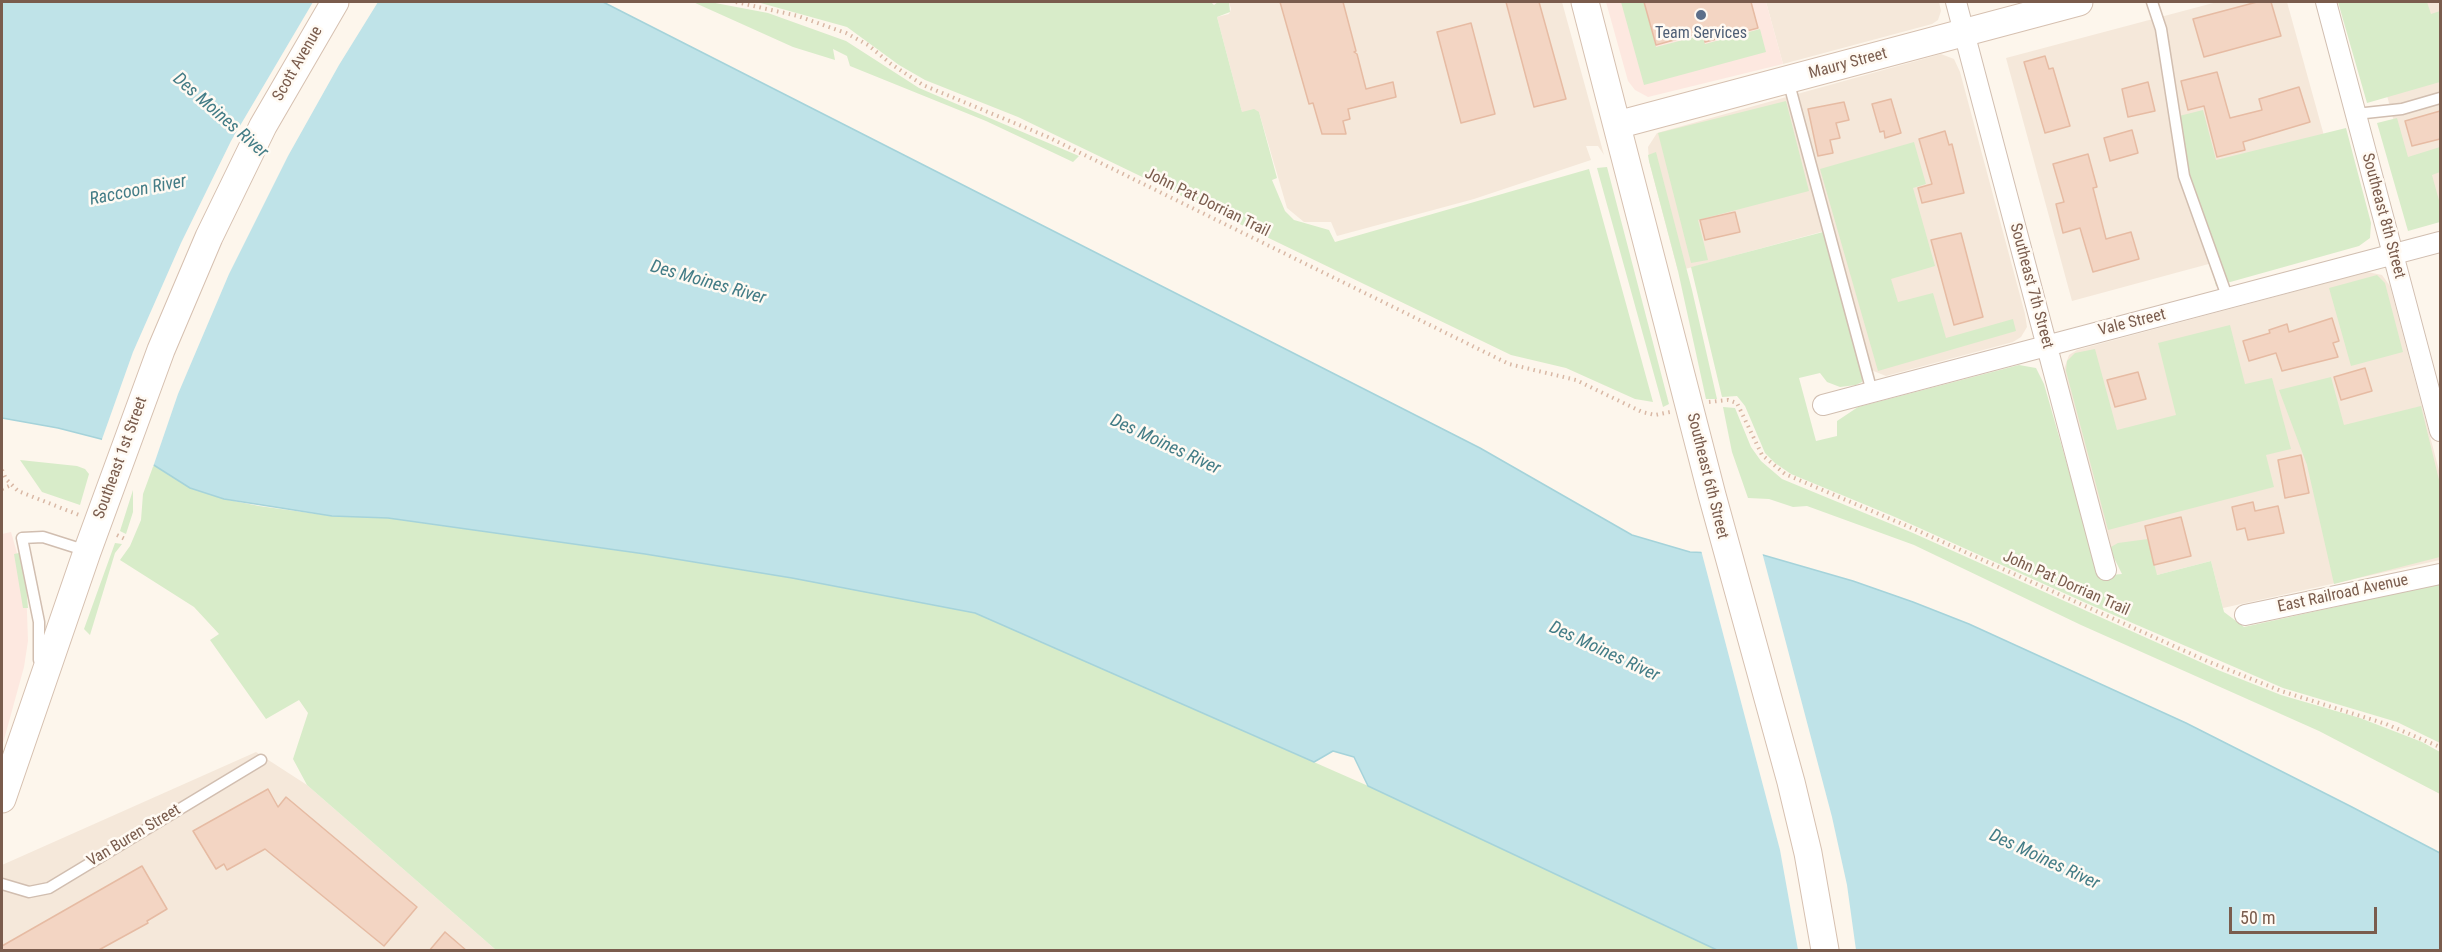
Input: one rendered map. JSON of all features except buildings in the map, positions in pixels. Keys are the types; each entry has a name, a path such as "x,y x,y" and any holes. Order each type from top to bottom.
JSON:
{"main road":[{"name":"Scott Avenue","path":"263,126 335,2"},
{"name":"Southeast 6th Street","path":"1584,2 1712,495 1793,792 1808,853 1825,951"},
{"name":"Maury Street","path":"1617,125 2079,2"},
{"name":"Southeast 1st Street","path":"2,799 38,689 157,361 200,257 263,126"}],"street":[{"name":"Southeast 7th Street","path":"1956,2 2106,570"},
{"name":"Southeast 8th Street","path":"2326,2 2440,431"},
{"name":"Vale Street","path":"1823,405 2440,242"},
{"name":"East Railroad Avenue","path":"2245,615 2440,574"}],"lane":[{"path":"2152,2 2161,29 2184,176 2228,299"},
{"path":"1788,80 1872,392"},
{"path":"2356,114 2402,109 2440,98"},
{"path":"38,689 39,622 22,538 43,537 87,552"},
{"name":"Van Buren Street","path":"2,884 29,892 49,888 261,760"}],"path":[{"name":"John Pat Dorrian Trail","path":"736,2 798,16 846,33 868,45 891,64 923,85 1048,137 1509,364 1576,380 1642,412 1655,415 1672,411"},
{"name":"John Pat Dorrian Trail","path":"1718,400 1737,403 1762,455 1785,474 1914,529 2207,661 2281,691 2386,724 2440,747"},
{"path":"2,470 11,485 25,494 77,513"},
{"path":"2,489 11,485"},
{"path":"118,536 127,540"}],"shaded area":[{"path":"1229,2 1562,2 1604,155 1598,146 1586,146 1591,160 1474,199 1337,236 1331,222 1304,222 1287,208 1259,112 1242,112 1217,17 1229,14 1231,9"},
{"path":"1606,2 1766,2 1783,64 1648,97 1635,90 1628,81"},
{"path":"1766,2 1939,2 1941,11 1938,20 1932,24 1783,64"},
{"path":"2217,2 2287,2 2349,226 2072,301 2006,58"},
{"path":"2362,2 2440,2 2440,202 2417,208"},
{"path":"1941,54 1954,59 1960,72 2025,314 2027,327 2021,337 2013,342 1886,376 1871,370 1832,229 1678,271 1649,161 1648,147 1657,133"},
{"path":"2367,272 2382,275 2390,286 2440,474 2440,560 2223,608 2211,561 2157,575 2109,548 2063,372 2069,355 2077,350"},
{"path":"11,532 26,584 28,641 24,667 2,747 2,534"},
{"path":"256,752 307,785 496,950 2,950 2,865"}],"green space":[{"path":"693,2 710,2 768,13 846,41 919,88 1079,156 1073,162 986,121 850,66 847,56 833,49 835,60 793,47"},
{"path":"757,2 1211,2 1214,5 1218,2 1229,2 1230,12 1217,17 1242,112 1254,109 1259,112 1277,178 1272,180 1285,211 1294,220 1329,230 1335,242 1589,169 1653,402 1635,399 1566,368 1511,355 1018,117 925,80 899,65 847,27"},
{"path":"1621,2 1644,2 1656,47 1702,35 1705,44 1760,29 1766,52 1644,85"},
{"path":"2338,2 2427,2 2431,14 2440,11 2440,82 2367,103"},
{"path":"1786,101 1809,191 1698,220 1708,260 1691,263 1658,133"},
{"path":"2203,110 2216,160 2346,128 2371,223 2370,238 2359,246 2216,286 2175,117"},
{"path":"2397,118 2408,157 2440,147 2440,172 2432,175 2440,204 2440,222 2408,231 2377,123"},
{"path":"1914,142 1926,184 1913,188 1935,266 1891,279 1898,302 1933,293 1946,338 2013,319 2016,331 1878,371 1820,169"},
{"path":"1656,152 1692,290 1717,399 1706,399 1678,271 1649,161 1648,155"},
{"path":"1607,167 1669,404 1663,407 1597,168"},
{"path":"1823,232 1862,382 1840,387 1827,382 1820,373 1799,378 1816,441 1837,436 1837,421 1858,407 2019,365 2036,368 2044,384 2099,576 2122,574 2109,548 2118,543 2148,539 2157,575 2211,561 2224,612 2244,627 2440,584 2440,743 2397,722 2283,688 1895,517 1791,474 1775,463 1765,453 1745,406 1737,396 1722,397 1691,267"},
{"path":"2377,275 2385,283 2403,352 2351,366 2329,288"},
{"path":"2230,325 2245,384 2272,378 2291,449 2266,455 2274,487 2108,530 2066,371 2067,361 2075,353 2095,349 2117,430 2176,415 2158,343"},
{"path":"2331,377 2344,425 2421,406 2440,484 2440,557 2334,584 2307,465 2279,390"},
{"path":"1723,407 1735,408 1751,447 1761,461 1782,479 1913,533 2218,670 2281,695 2360,718 2422,742 2440,752 2440,794 2319,731 2081,625 1914,545 1807,506 1793,507 1769,499 1748,498 1732,452"},
{"path":"20,460 77,466 85,469 89,474 80,505 42,492"},
{"path":"154,464 190,488 224,499 259,506 332,516 388,518 645,554 792,578 975,613 1416,807 1717,950 496,950 307,785 293,759 308,713 299,700 266,719 210,640 219,634 194,607 120,560 130,546 141,520 143,494"},
{"path":"133,490 133,512 126,534 120,531"},
{"path":"115,543 122,544 115,553 90,635 84,629"},
{"path":"19,553 26,584 28,608 23,608 14,554"}],"water":[{"path":"2,2 603,2 1480,448 1632,535 1690,552 1763,555 1853,581 1913,602 1969,624 2186,723 2350,806 2440,853 2440,950 1717,950 1368,786 1354,757 1333,751 1314,762 975,613 792,578 645,554 388,518 332,516 224,499 190,488 130,450 101,439 58,428 2,418"}],"pier":[{"path":"313,2 378,2 339,65 288,156 229,274 178,394 153,467 101,442 133,352 181,243 231,141"},
{"path":"1701,550 1762,552 1832,817 1847,885 1856,950 1798,950 1780,850"}],"place":[{"name":"Team Services","path":"1701,15"}],"water label":[{"name":"Des Moines River","path":"220,116"},
{"name":"Raccoon River","path":"138,191"},
{"name":"Des Moines River","path":"708,283"},
{"name":"Des Moines River","path":"1165,445"},
{"name":"Des Moines River","path":"1604,652"},
{"name":"Des Moines River","path":"2044,860"}]}
